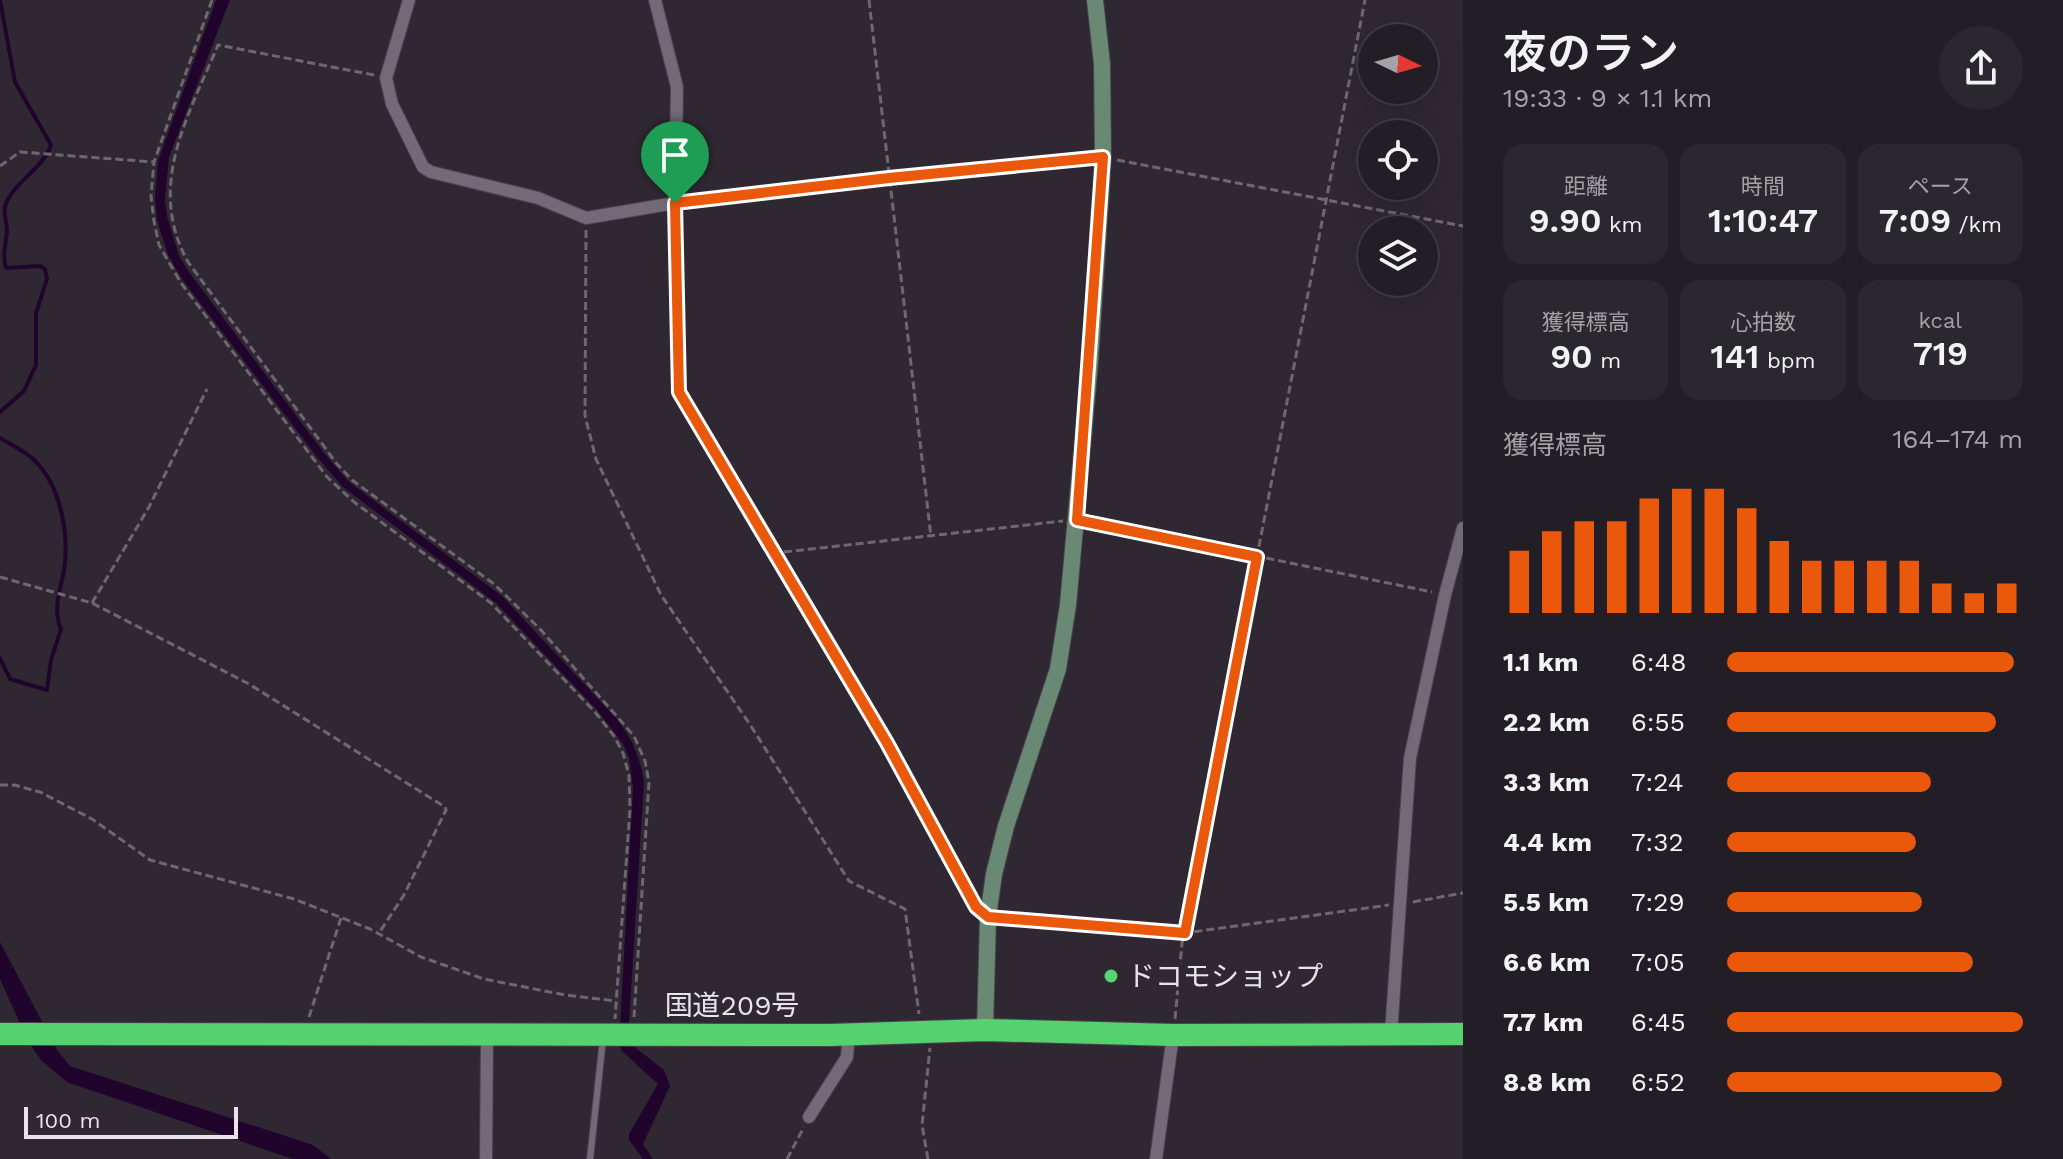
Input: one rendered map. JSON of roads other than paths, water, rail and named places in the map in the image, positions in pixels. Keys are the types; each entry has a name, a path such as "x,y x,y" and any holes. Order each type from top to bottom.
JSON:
{"highway":[{"name":"国道209号","path":"11,1034 849,1034 985,1030 1173,1035 1463,1034"}],"street":[{"path":"409,0 386,78 392,104 423,167 431,172 538,198 586,218 675,203 677,87 655,0"},
{"path":"985,1030 988,917 994,874 1006,826 1058,669 1068,605 1103,157 1102,64 1095,0"},
{"path":"1391,1034 1410,758 1445,595 1463,528"},
{"path":"809,1117 847,1057 849,1034"},
{"path":"486,1159 487,1035"},
{"path":"1156,1159 1173,1035"}],"lane":[{"path":"675,203 679,392 887,743 976,907 988,917"},
{"path":"590,1159 621,1032"}],"waterway":[{"path":"0,0 15,82 51,145 42,161 15,189 5,206 6,268 40,266 45,269 47,279 36,313 36,365 24,391 0,412"},
{"path":"0,438 32,458 43,470 57,499 65,532 65,565 57,605 61,629 51,660 47,690 10,679 0,658"}],"place":[{"name":"ドコモショップ","path":"1111,976"}]}
